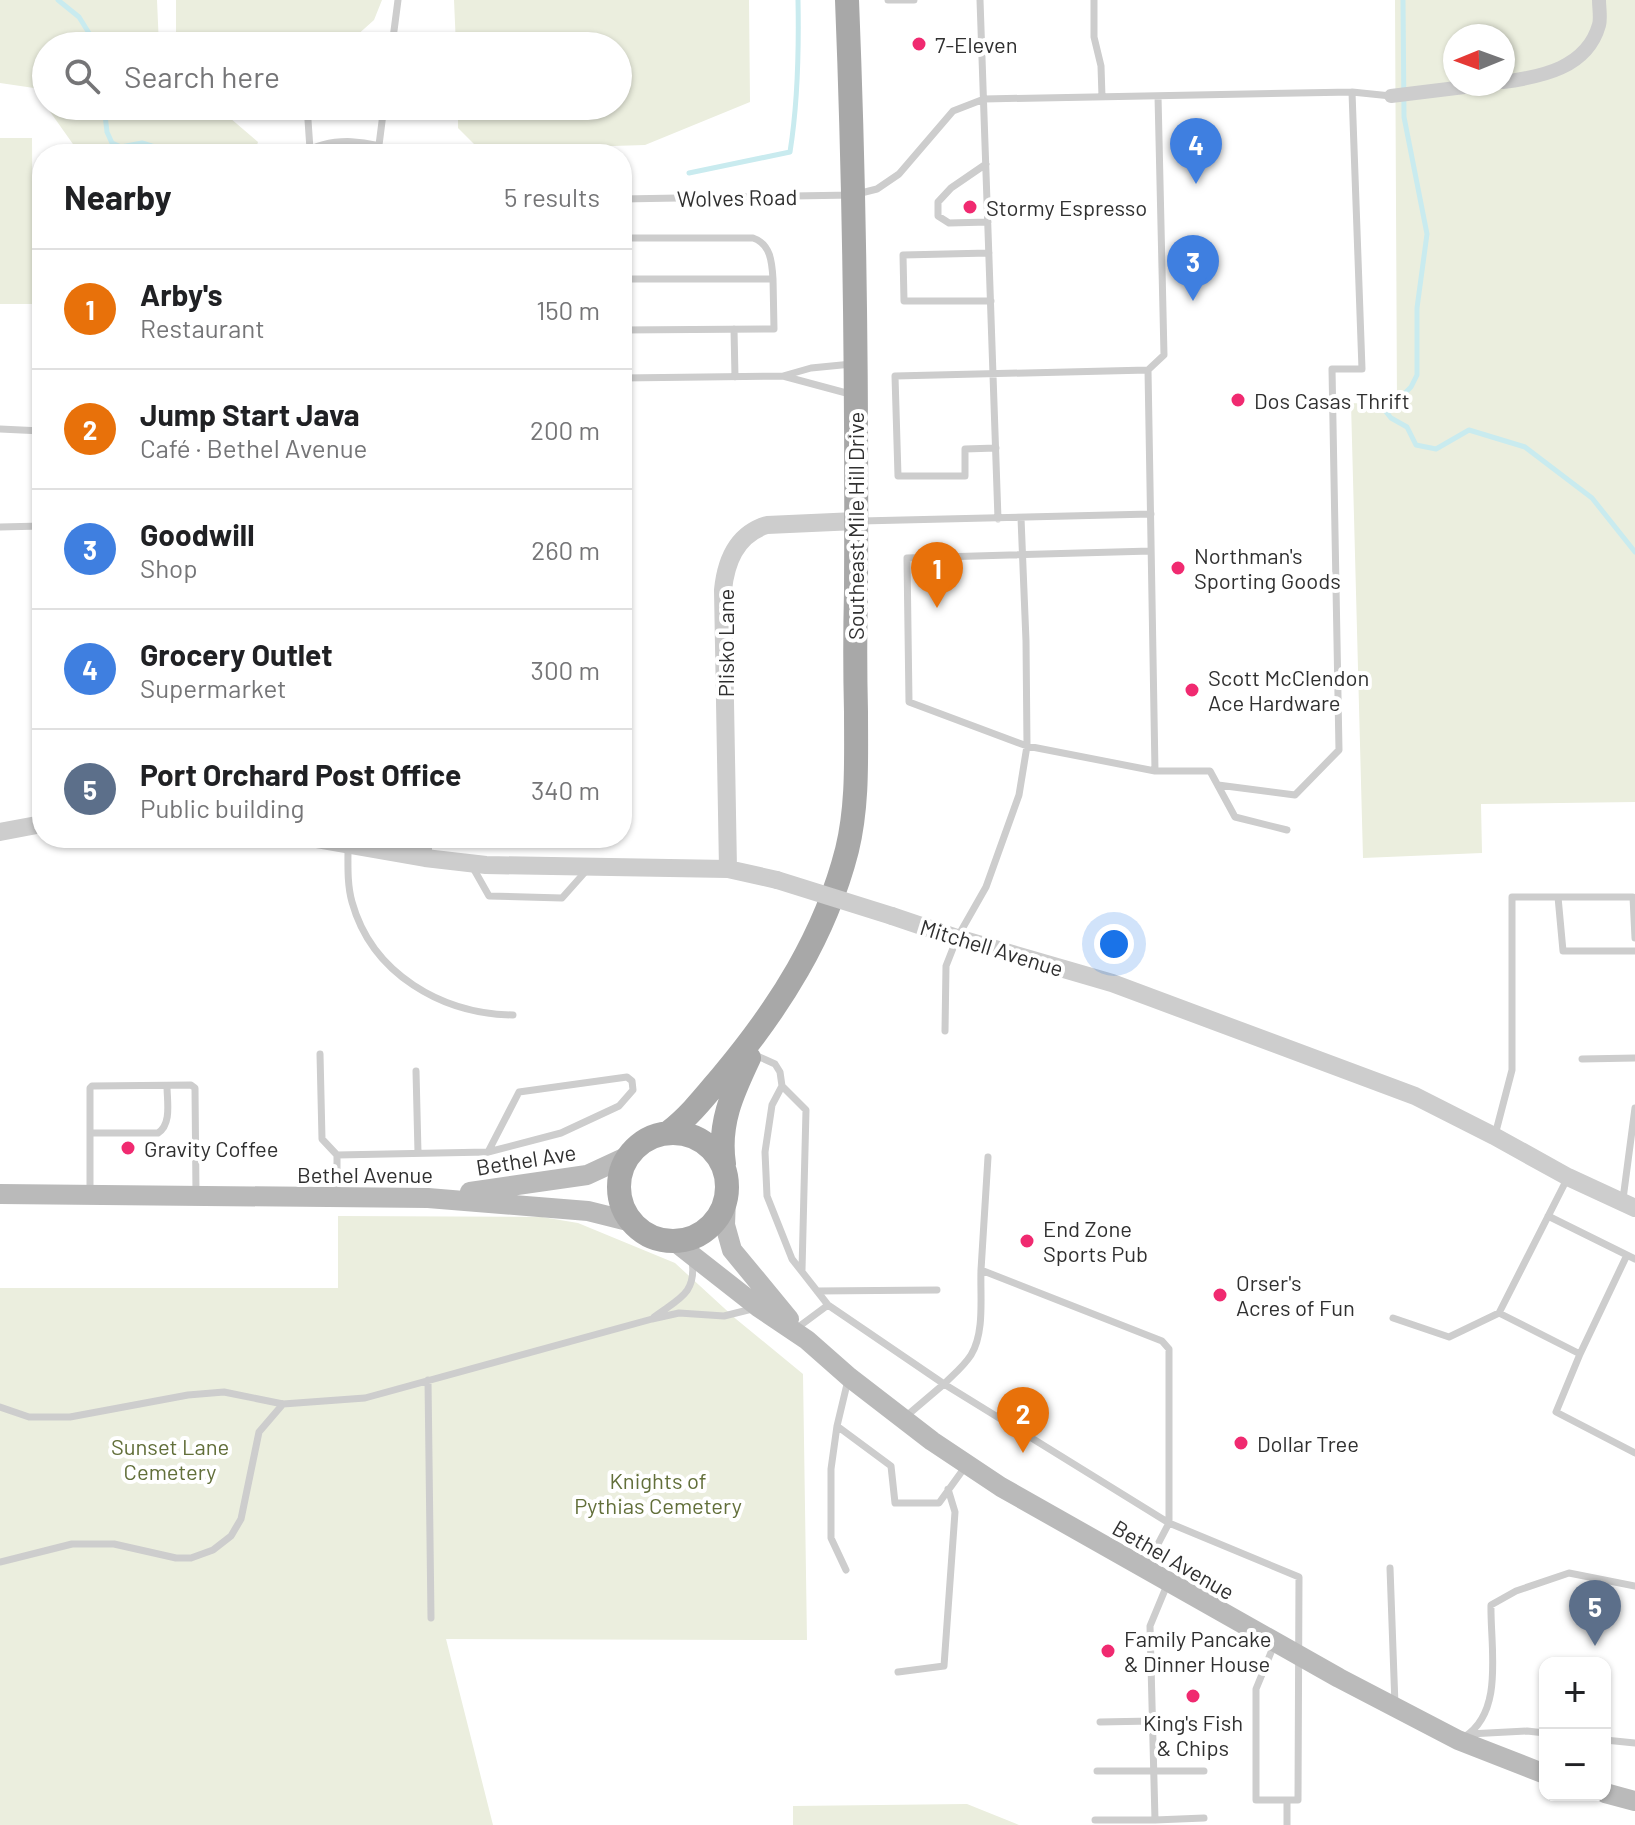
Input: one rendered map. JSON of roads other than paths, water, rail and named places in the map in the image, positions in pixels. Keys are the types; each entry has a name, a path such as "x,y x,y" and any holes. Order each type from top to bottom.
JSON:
{"main road":[{"name":"Southeast Mile Hill Drive","path":"669,1132 694,1109 760,1030 808,953 826,914 848,846 856,761 856,521 853,195 847,0"},
{"name":"Southeast Mile Hill Drive","path":"726,1173 722,1127 730,1097 760,1030"},
{"path":"669,1132 694,1136 705,1142 714,1151 726,1173 726,1198 721,1212 702,1233 682,1248 651,1236 632,1222 620,1197 619,1182 628,1156 646,1139 669,1132"},
{"name":"Bethel Ave","path":"428,1198 587,1175 628,1156"},
{"name":"Bethel Avenue","path":"0,1194 428,1198 588,1211 632,1222"},
{"name":"Bethel Avenue","path":"726,1198 725,1225 732,1250 802,1334 849,1377 966,1465 1298,1656 1395,1707 1539,1771"},
{"name":"Bethel Avenue","path":"682,1248 758,1307 802,1334"},
{"path":"1611,1795 1635,1801"}],"street":[{"path":"1515,81 1537,78 1583,56 1599,25 1599,0"},
{"path":"1391,96 1443,90"},
{"name":"Plisko Lane","path":"728,869 723,590 735,546 757,528 767,525 856,521"},
{"path":"0,832 32,826"},
{"name":"Mitchell Avenue","path":"365,848 470,863 728,869 777,880 957,938 1112,983 1415,1096 1568,1177 1629,1205"},
{"path":"425,848 425,858"}],"lane":[{"path":"394,32 398,0"},
{"path":"888,0 914,0"},
{"path":"980,0 998,519"},
{"path":"1094,0 1094,37 1101,66 1102,97"},
{"path":"853,195 877,189 899,174 953,111 984,99 1352,92 1391,96"},
{"path":"1218,785 1295,795 1339,750 1332,369 1362,369 1352,92"},
{"path":"996,448 965,449 965,476 898,476 895,376 1148,370 1164,355 1158,96"},
{"path":"306,144 307,120"},
{"path":"379,144 382,120"},
{"path":"325,144 371,144"},
{"path":"986,164 951,188 938,202 938,216 949,223 988,222"},
{"name":"Wolves Road","path":"632,199 853,195"},
{"path":"632,238 753,238 760,241 770,254 774,329 632,330"},
{"path":"989,253 903,255 904,301 991,301"},
{"path":"632,279 773,279"},
{"path":"734,329 735,377"},
{"path":"632,378 783,376 811,368 855,364"},
{"path":"1148,370 1155,771"},
{"path":"783,376 855,395"},
{"path":"0,429 32,431"},
{"path":"856,521 1151,514"},
{"path":"945,1031 946,966 957,938 986,887 1019,795 1027,746 1021,518"},
{"path":"0,527 32,526"},
{"path":"1151,551 907,558 909,702 1027,746 1155,771 1210,771 1235,817 1287,830"},
{"path":"347,848 352,905 374,948 397,975 437,998 488,1015 513,1015"},
{"path":"470,863 489,896 562,898 590,866"},
{"path":"1494,1136 1512,1070 1512,897 1633,897 1635,938"},
{"path":"1558,897 1563,951 1635,951"},
{"path":"320,1054 322,1139 337,1155 337,1198"},
{"path":"751,1054 775,1064 782,1086 772,1105 765,1152 767,1196 792,1259 828,1305 944,1384 1169,1523 1299,1577 1298,1800 1256,1800 1256,1689 1275,1643"},
{"path":"1582,1059 1635,1058"},
{"path":"416,1071 418,1153"},
{"path":"337,1155 488,1152 561,1133 619,1106 633,1090 632,1081 627,1077 519,1092 488,1152"},
{"path":"90,1196 90,1088 191,1085 195,1088 196,1196"},
{"path":"90,1133 158,1133 164,1130 167,1123 167,1086"},
{"path":"782,1086 806,1110 802,1272"},
{"path":"1629,1205 1635,1108"},
{"path":"903,1419 944,1384 973,1351 978,1335 988,1157"},
{"path":"1393,1318 1449,1337 1499,1313 1568,1177"},
{"path":"1548,1216 1631,1257 1580,1354 1556,1412 1635,1453"},
{"path":"652,1319 692,1285 695,1275 682,1248"},
{"path":"981,1270 1162,1341 1169,1349 1169,1523 1145,1570"},
{"path":"817,1291 937,1290"},
{"path":"802,1334 828,1305"},
{"path":"0,1407 29,1417 70,1417 188,1395 224,1392 283,1404 365,1398 652,1319 679,1313 724,1316 758,1307"},
{"path":"1499,1313 1580,1354"},
{"path":"846,1570 831,1538 831,1469 849,1377"},
{"path":"428,1380 431,1618"},
{"path":"0,1562 72,1544 114,1544 176,1558 191,1558 213,1550 231,1536 241,1519 259,1432 283,1404"},
{"path":"837,1426 891,1466 895,1503 939,1503 966,1465"},
{"path":"898,1672 944,1666 955,1512 948,1489"},
{"path":"1390,1568 1395,1707"},
{"path":"1464,1737 1485,1718 1491,1693 1491,1605 1516,1591 1569,1573 1635,1586"},
{"path":"1155,1820 1150,1626 1168,1583"},
{"path":"1100,1722 1152,1721"},
{"path":"1464,1737 1539,1733"},
{"path":"1611,1741 1635,1743"},
{"path":"1097,1771 1204,1771"},
{"path":"1287,1800 1287,1825"},
{"path":"1095,1820 1204,1818"}],"waterway":[{"path":"58,0 79,17 88,32"},
{"path":"689,173 790,152 795,114 798,0"},
{"path":"1403,0 1404,117 1427,234 1417,308 1417,375 1411,387 1398,400 1383,408 1391,418 1407,427 1416,445 1436,449 1469,430 1525,447 1592,498 1635,552"},
{"path":"106,120 107,132 114,144"},
{"path":"137,144 145,144"}],"place":[{"name":"7-Eleven","path":"919,44"},
{"name":"Grocery Outlet","path":"1196,184"},
{"name":"Stormy Espresso","path":"970,207"},
{"name":"Goodwill","path":"1193,301"},
{"name":"Dos Casas Thrift","path":"1238,400"},
{"name":"Northman's Sporting Goods","path":"1178,568"},
{"name":"Arby's","path":"937,608"},
{"name":"Scott McClendon Ace Hardware","path":"1192,690"},
{"name":"Gravity Coffee","path":"128,1148"},
{"name":"End Zone Sports Pub","path":"1027,1241"},
{"name":"Orser's Acres of Fun","path":"1220,1295"},
{"name":"Dollar Tree","path":"1241,1443"},
{"name":"Jump Start Java","path":"1023,1453"},
{"name":"Port Orchard Post Office","path":"1595,1646"},
{"name":"Family Pancake & Dinner House","path":"1108,1651"},
{"name":"King's Fish & Chips","path":"1193,1696"}],"park label":[{"name":"Sunset Lane Cemetery","path":"170,1458"},
{"name":"Knights of Pythias Cemetery","path":"658,1492"}]}
